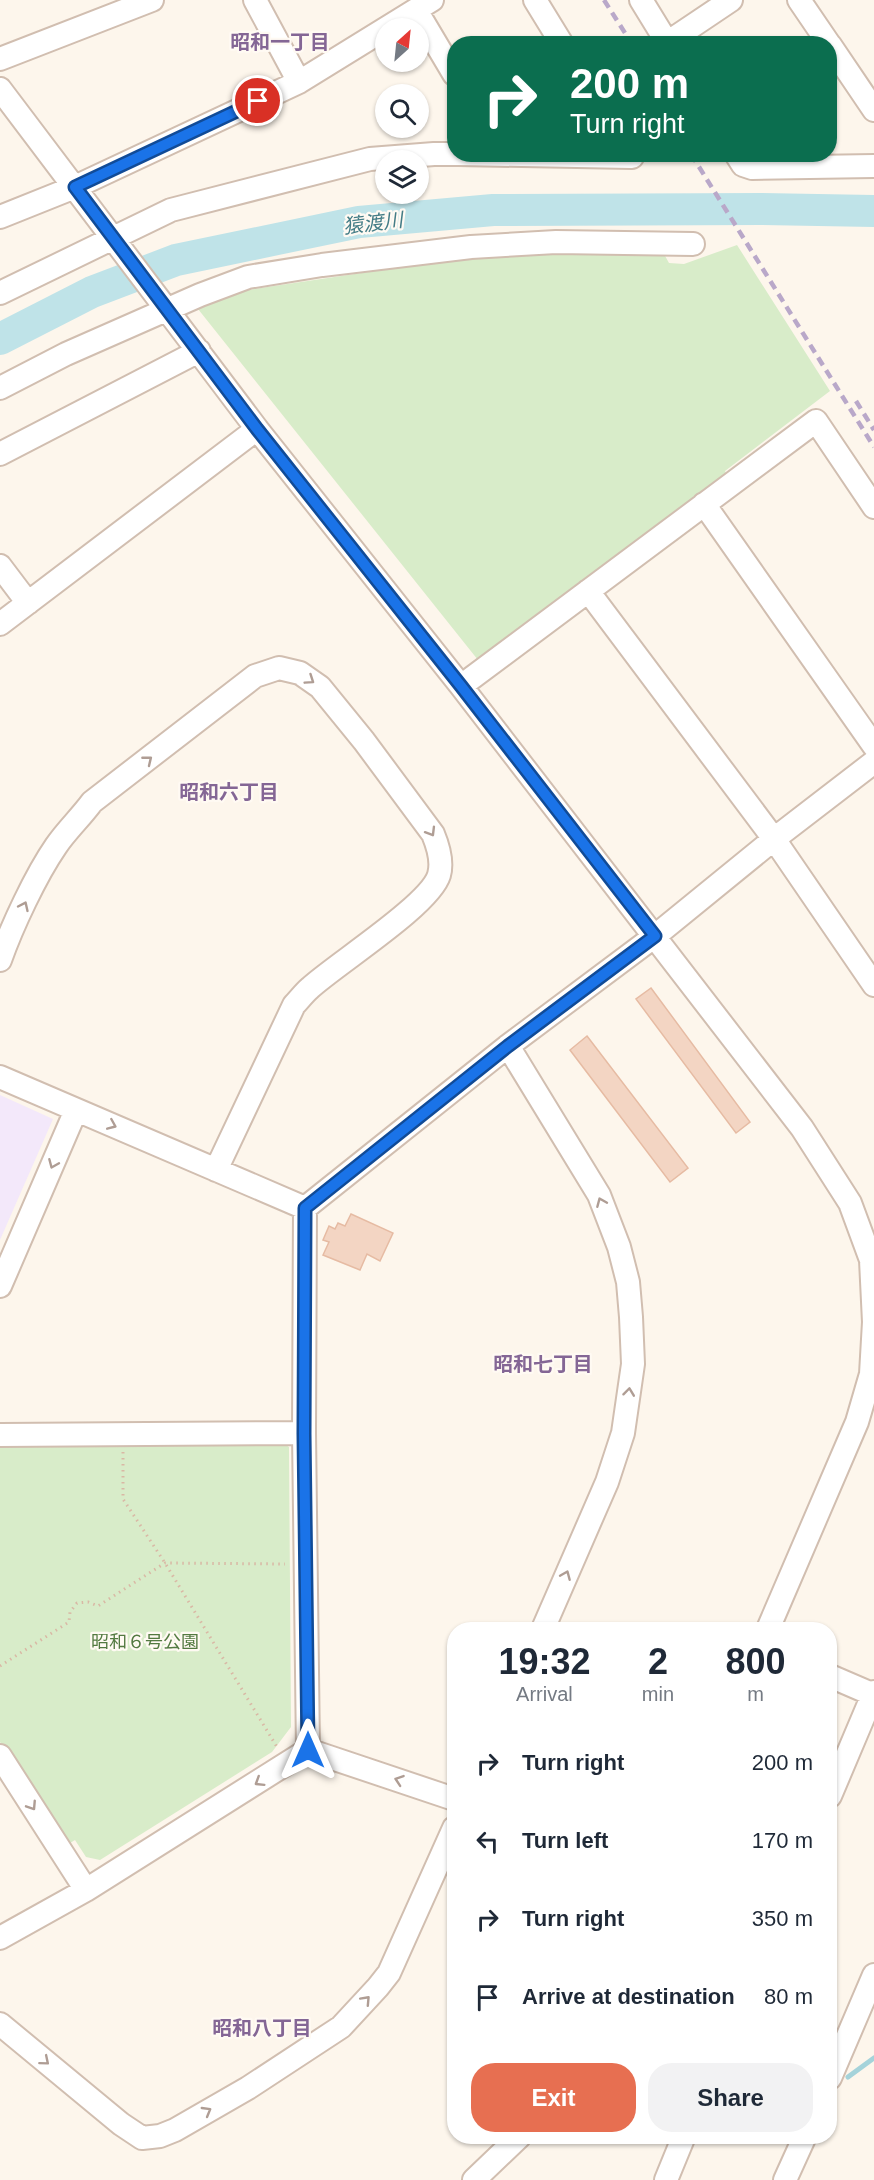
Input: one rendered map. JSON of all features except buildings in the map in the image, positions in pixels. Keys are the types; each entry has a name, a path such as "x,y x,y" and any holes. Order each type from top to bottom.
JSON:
{"street":[{"path":"0,59 152,0"},
{"path":"255,0 299,82"},
{"path":"535,0 557,36"},
{"path":"641,0 664,36"},
{"path":"678,36 731,0"},
{"path":"799,0 824,36"},
{"path":"0,217 75,187 299,82 424,5 447,58"},
{"path":"837,56 874,110"},
{"path":"0,89 257,429 461,686 802,1128 850,1203 871,1260 874,1322 871,1374 857,1422 771,1622"},
{"path":"0,293 116,241 171,210 370,159 447,154"},
{"path":"741,162 752,168 874,166"},
{"path":"0,388 165,306 248,277 378,257 471,247 556,242 693,244"},
{"path":"0,454 199,351"},
{"path":"461,686 816,421 874,507"},
{"path":"0,624 257,429"},
{"path":"705,504 874,746"},
{"path":"0,566 28,603"},
{"path":"588,591 774,839 874,985"},
{"path":"0,960 36,881 57,844 92,802 255,676 279,668 300,673 320,687 364,741 433,834 440,849 439,874 429,891 402,916 309,988 294,1005 216,1170"},
{"path":"305,1208 508,1046 655,936 774,839 874,762"},
{"path":"508,1046 599,1195 622,1259 628,1282 631,1317 633,1364 623,1433 607,1482 546,1622"},
{"path":"0,1077 305,1208"},
{"path":"0,1286 76,1110"},
{"path":"305,1208 304,1434 308,1750"},
{"path":"0,1435 304,1434"},
{"path":"837,1679 874,1694 837,1780"},
{"path":"0,1938 86,1890 308,1750"},
{"path":"308,1750 447,1797"},
{"path":"0,1756 86,1890"},
{"path":"0,2024 121,2124 142,2138 160,2136 248,2088 341,2027 388,1973 447,1843"},
{"path":"837,2062 874,1975"},
{"path":"474,2180 512,2144"},
{"path":"666,2180 681,2144"},
{"path":"785,2180 801,2144"}],"path":[{"path":"122,1434 123,1499 165,1563 287,1764"},
{"path":"0,1666 69,1622 70,1612 77,1603 88,1602 98,1606 165,1563 306,1564"}],"shaded area":[{"path":"0,1095 53,1119 0,1240"}],"green space":[{"path":"737,245 830,391 725,471 731,485 478,660 198,309 208,296 502,252 664,254 669,263 684,264"},
{"name":"昭和６号公園","path":"284,1444 289,1447 291,1727 272,1752 100,1860 86,1857 75,1840 65,1846 0,1742 0,1447"}],"waterway":[{"name":"猿渡川","path":"0,339 92,292 176,260 359,222 493,210 874,211"},
{"path":"848,2077 874,2058"}],"railway":[{"path":"604,0 627,36"},
{"path":"696,162 874,447"},
{"path":"856,401 874,430"}],"district":[{"name":"昭和一丁目","path":"280,42"},
{"name":"昭和六丁目","path":"229,792"},
{"name":"昭和七丁目","path":"543,1364"},
{"name":"昭和八丁目","path":"262,2028"}],"route":[{"path":"258,101 75,187 257,429 655,936 508,1046 305,1208 304,1434 308,1750"}]}
